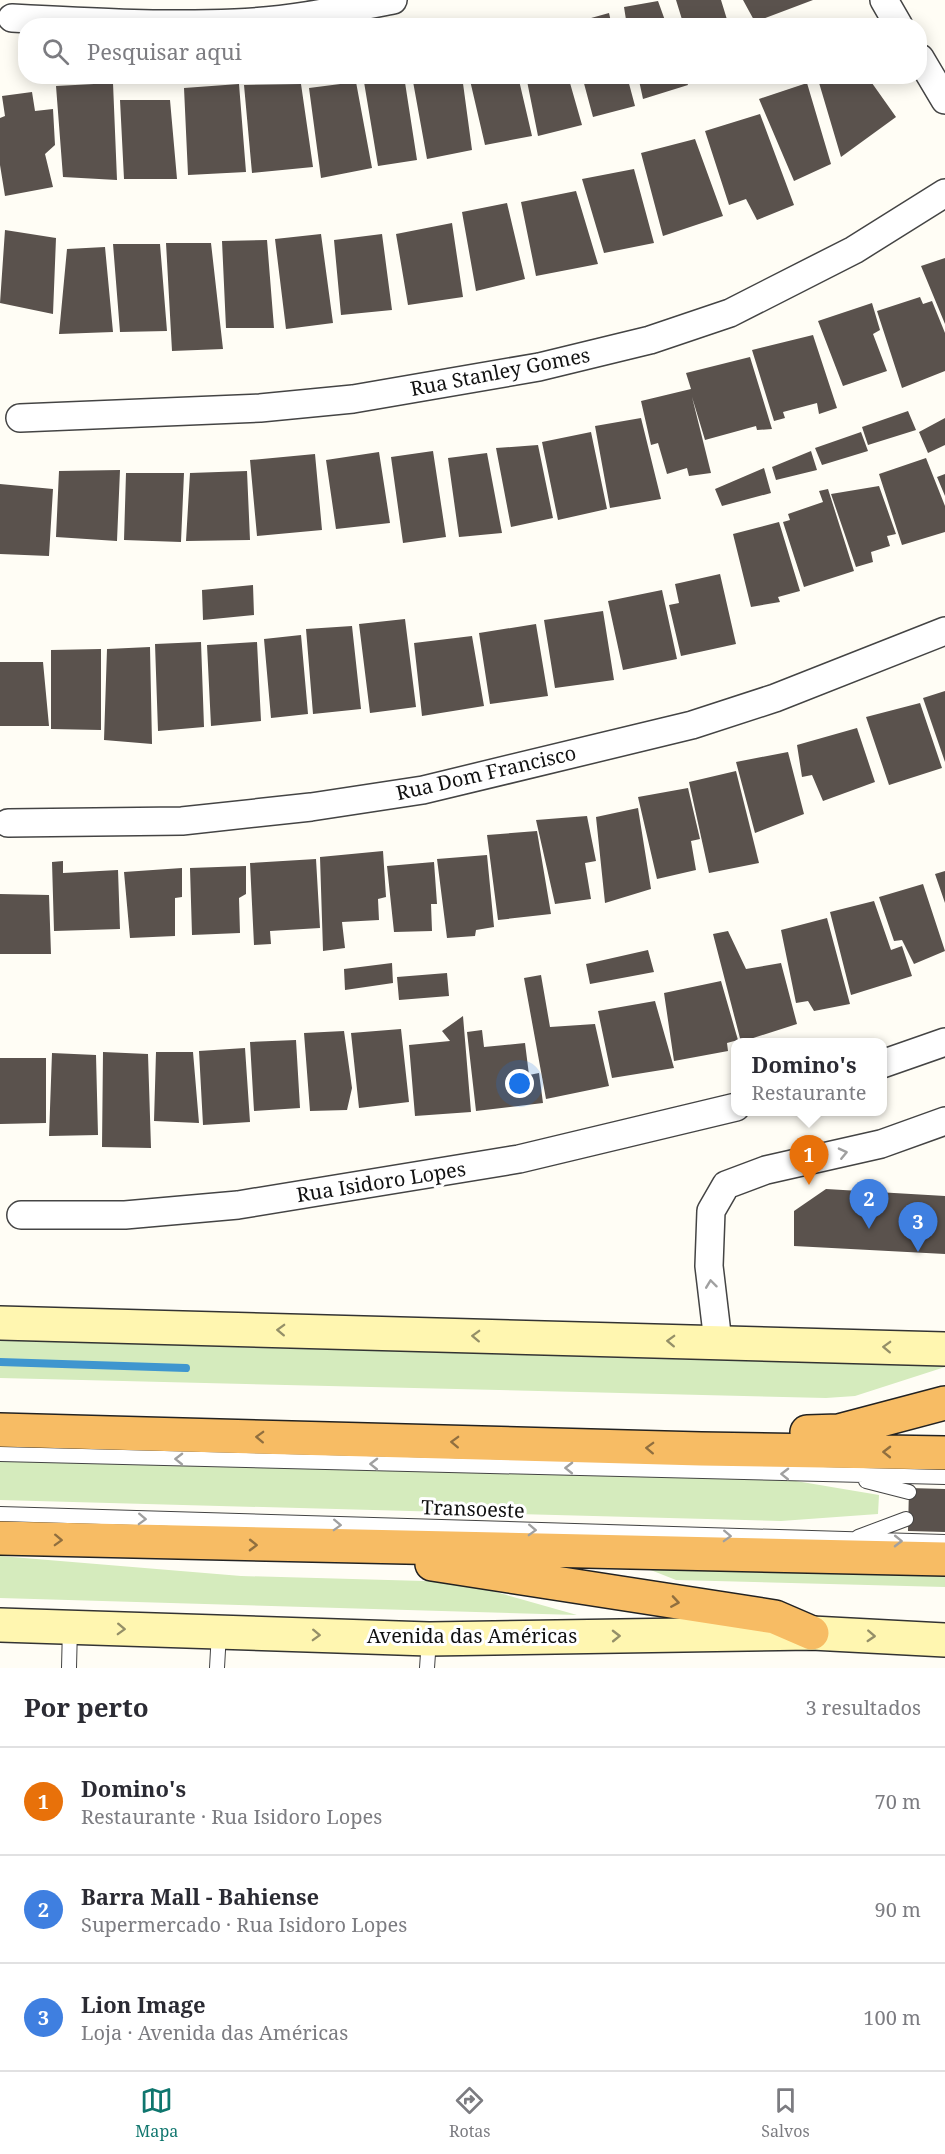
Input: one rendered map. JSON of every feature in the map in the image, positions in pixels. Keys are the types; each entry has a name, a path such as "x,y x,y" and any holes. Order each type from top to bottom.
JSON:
{"highway":[{"path":"701,1449 743,1437 773,1433 839,1431 945,1403"},
{"path":"0,1430 701,1449 945,1452"},
{"path":"0,1538 945,1559"},
{"path":"392,1548 440,1566 775,1617 812,1634"}],"main road":[{"path":"0,1323 945,1349"},
{"name":"Avenida das Américas","path":"0,1625 219,1632 428,1653 812,1634 945,1640"}],"street":[{"path":"280,18 323,13 393,0"},
{"path":"884,0 894,18"},
{"path":"12,18 18,18"},
{"path":"927,70 945,100"},
{"name":"Rua Stanley Gomes","path":"20,418 260,408 330,402 418,390 539,367 650,340 730,313 854,250 945,193"},
{"name":"Rua Dom Francisco","path":"8,823 182,821 311,807 423,790 692,725 775,698 945,631"},
{"path":"887,1062 945,1042"},
{"name":"Rua Isidoro Lopes","path":"21,1215 125,1215 238,1205 519,1159 731,1108"},
{"path":"718,1342 709,1266 711,1211 726,1185 766,1170 881,1144 945,1121"}],"lane":[{"path":"0,1454 945,1477"},
{"path":"844,1475 909,1492"},
{"name":"Transoeste","path":"0,1514 945,1542"},
{"path":"850,1540 906,1519"},
{"path":"69,1668 70,1627"},
{"path":"217,1668 219,1632"}],"green space":[{"path":"0,1335 945,1361 945,1367 855,1396 826,1398 0,1378"},
{"path":"0,1459 778,1478 879,1495 878,1514 781,1521 0,1500"},
{"path":"605,1552 945,1561 945,1587 676,1580"},
{"path":"0,1556 241,1576 460,1582 577,1615 0,1598"}],"building":[{"path":"676,0 721,0 727,18 682,18"},
{"path":"743,0 813,0 766,18 753,18"},
{"path":"658,1 664,18 626,18 624,7"},
{"path":"609,13 610,18 591,18"},
{"path":"113,84 117,180 63,177 56,86"},
{"path":"239,84 246,172 188,175 184,88"},
{"path":"301,84 313,167 252,173 244,85"},
{"path":"356,84 372,168 321,178 309,88"},
{"path":"364,84 405,84 417,160 378,166"},
{"path":"413,84 463,84 472,150 427,159"},
{"path":"471,84 520,84 532,136 485,145"},
{"path":"528,84 570,84 582,125 538,136"},
{"path":"584,84 629,84 635,106 593,117"},
{"path":"640,84 688,85 643,99"},
{"path":"807,84 831,164 794,181 759,99"},
{"path":"819,84 873,84 896,117 841,157"},
{"path":"32,92 35,111 53,109 55,145 45,154 53,187 5,196 0,165 0,118 5,116 2,96"},
{"path":"120,100 170,100 177,179 124,179"},
{"path":"760,114 794,205 757,220 746,199 729,205 705,131"},
{"path":"695,139 723,216 663,236 641,153"},
{"path":"634,169 654,243 604,253 582,179"},
{"path":"576,191 598,264 536,276 521,202"},
{"path":"507,203 525,279 476,291 462,212"},
{"path":"452,223 463,297 408,305 396,234"},
{"path":"5,230 56,238 53,314 0,303"},
{"path":"321,234 333,323 286,329 275,239"},
{"path":"382,234 392,310 341,315 334,240"},
{"path":"267,240 274,328 226,328 222,241"},
{"path":"166,243 211,243 223,349 172,351"},
{"path":"113,244 160,244 167,331 120,332"},
{"path":"105,247 113,332 59,334 67,249"},
{"path":"945,258 945,324 921,266"},
{"path":"920,297 923,304 932,301 945,333 945,371 902,388 877,311"},
{"path":"872,303 880,330 873,334 887,371 843,386 818,321"},
{"path":"813,335 837,408 819,414 817,403 783,412 785,418 774,421 752,350"},
{"path":"750,357 772,429 757,430 756,426 705,440 692,397 711,473 689,476 687,468 667,474 658,443 651,445 641,401 691,389 686,373"},
{"path":"908,411 916,430 868,445 862,427"},
{"path":"641,418 661,499 610,508 595,426"},
{"path":"945,418 945,445 928,453 919,432"},
{"path":"591,432 607,509 558,520 542,442"},
{"path":"861,432 868,451 822,465 815,448"},
{"path":"538,445 553,518 511,527 496,448"},
{"path":"433,451 446,537 403,543 391,457"},
{"path":"811,451 817,470 776,480 772,467"},
{"path":"379,452 390,523 336,529 326,460"},
{"path":"487,453 502,533 459,537 448,458"},
{"path":"315,454 322,530 257,536 250,460"},
{"path":"926,458 945,506 945,532 902,545 879,474"},
{"path":"764,468 771,493 722,506 715,489"},
{"path":"120,470 117,541 56,537 59,471"},
{"path":"247,471 250,540 186,541 190,473"},
{"path":"126,473 184,473 181,542 124,540"},
{"path":"945,474 945,496 937,477"},
{"path":"0,484 53,489 49,556 0,554"},
{"path":"879,486 896,534 887,536 890,546 871,552 873,562 856,567 831,494"},
{"path":"828,489 854,571 804,587 783,522 790,520 788,514 823,502 819,491"},
{"path":"779,522 800,591 778,597 780,602 751,607 733,534"},
{"path":"720,574 736,644 681,656 669,605 679,603 675,584"},
{"path":"253,585 254,615 203,620 202,590"},
{"path":"662,590 677,659 623,670 608,601"},
{"path":"603,611 614,680 555,688 544,620"},
{"path":"405,619 416,707 370,713 359,624"},
{"path":"536,624 548,696 490,704 479,633"},
{"path":"352,626 361,709 313,714 306,629"},
{"path":"301,635 308,714 271,718 264,639"},
{"path":"472,636 484,706 422,716 414,643"},
{"path":"201,642 204,727 158,731 155,644"},
{"path":"257,642 261,721 211,726 207,645"},
{"path":"150,647 152,744 104,740 107,649"},
{"path":"101,649 101,730 51,729 51,650"},
{"path":"0,662 43,662 49,726 0,726"},
{"path":"945,691 945,762 923,698"},
{"path":"920,703 942,768 889,785 866,717"},
{"path":"857,728 875,782 823,801 812,775 802,777 797,745"},
{"path":"788,752 804,814 755,833 736,762"},
{"path":"736,771 759,863 709,873 689,782"},
{"path":"688,788 700,839 691,841 696,870 657,879 638,797"},
{"path":"638,808 651,889 605,903 596,817"},
{"path":"587,816 596,861 585,863 591,899 555,904 536,820"},
{"path":"537,831 551,914 498,920 487,835"},
{"path":"383,851 386,897 378,899 379,920 342,922 345,948 323,951 320,857"},
{"path":"487,855 494,927 476,930 475,936 447,938 437,859"},
{"path":"316,859 320,928 270,931 271,944 254,945 250,863"},
{"path":"63,861 63,873 118,870 120,929 54,931 52,862"},
{"path":"434,862 437,904 431,904 432,931 394,932 387,866"},
{"path":"246,866 246,894 239,898 240,933 192,935 190,868"},
{"path":"182,868 182,897 175,898 175,936 130,938 124,872"},
{"path":"945,871 945,903 935,874"},
{"path":"923,884 945,951 914,964 902,940 894,941 879,897"},
{"path":"0,894 49,895 51,954 0,954"},
{"path":"874,901 891,950 902,946 912,976 851,995 830,912"},
{"path":"827,918 850,1004 814,1011 808,1001 796,1003 781,930"},
{"path":"728,931 746,969 781,963 797,1024 753,1038 740,1038 713,934"},
{"path":"648,950 654,972 590,984 586,964"},
{"path":"392,963 393,983 345,990 344,969"},
{"path":"447,973 449,996 399,1000 397,977"},
{"path":"541,975 550,1027 595,1024 609,1086 546,1099 524,978"},
{"path":"721,981 737,1038 731,1038 731,1042 727,1043 728,1051 674,1061 664,993"},
{"path":"655,1001 674,1068 612,1078 598,1011"},
{"path":"463,1016 471,1112 415,1116 409,1045 450,1041 442,1031"},
{"path":"401,1029 409,1102 359,1108 351,1033"},
{"path":"482,1030 484,1047 525,1043 529,1075 539,1073 543,1103 476,1111 467,1032"},
{"path":"344,1031 352,1088 347,1110 310,1111 304,1033"},
{"path":"296,1040 300,1108 254,1111 250,1042"},
{"path":"245,1048 250,1122 203,1125 199,1051"},
{"path":"103,1052 148,1054 151,1148 102,1147"},
{"path":"156,1052 193,1052 199,1123 154,1121"},
{"path":"52,1053 96,1055 98,1135 49,1136"},
{"path":"0,1058 46,1058 46,1123 0,1124"},
{"path":"826,1189 945,1196 945,1254 794,1246 794,1211"},
{"path":"909,1488 945,1489 945,1532 908,1531"}],"waterway":[{"path":"0,1362 186,1368"}],"place":[{"name":"Domino's","path":"809,1185"},
{"name":"Barra Mall - Bahiense","path":"869,1229"},
{"name":"Lion Image","path":"918,1252"}]}
